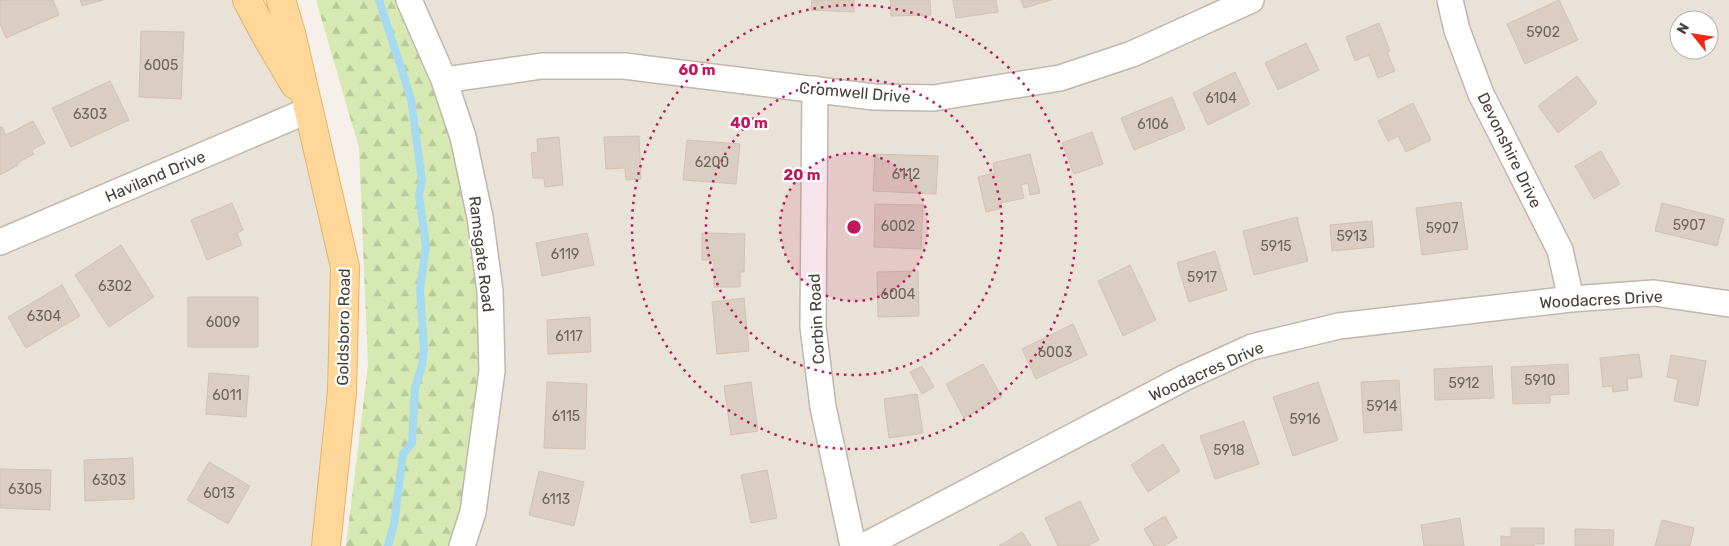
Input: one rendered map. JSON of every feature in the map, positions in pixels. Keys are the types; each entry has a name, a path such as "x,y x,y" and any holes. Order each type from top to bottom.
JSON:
{"main road":[{"name":"Goldsboro Road","path":"247,0 309,110"},
{"name":"Goldsboro Road","path":"281,0 291,33 345,267 342,392 326,546"}],"street":[{"name":"Ramsgate Road","path":"408,0 444,80 463,137 480,217 490,291 492,371 473,512 462,546"},
{"name":"Cromwell Drive","path":"444,80 542,66 624,66 874,97 934,98 1060,78 1132,54 1251,0"},
{"name":"Devonshire Drive","path":"1450,0 1457,30 1481,94 1560,250 1571,299"},
{"name":"Corbin Road","path":"815,89 813,327 823,407 853,546"},
{"name":"Haviland Drive","path":"0,242 309,110"},
{"name":"Woodacres Drive","path":"864,546 1184,378 1252,347 1338,326 1571,299 1654,293 1729,304"}],"shaded area":[{"path":"0,0 247,0 309,110 345,267 326,546 0,546"},
{"path":"409,0 1729,0 1729,546 462,546"}],"green space":[{"path":"316,0 409,0 444,80 490,291 462,546 346,546 368,365 359,148"}],"building":[{"path":"0,0 53,0 59,15 6,38 0,24"},
{"path":"80,0 103,0 82,6"},
{"path":"812,0 854,0 854,12 811,10"},
{"path":"890,0 930,0 931,15 891,16"},
{"path":"953,0 996,0 998,12 956,18"},
{"path":"1021,0 1052,0 1024,8"},
{"path":"1559,0 1578,40 1525,64 1507,24"},
{"path":"1379,23 1390,51 1387,52 1395,71 1378,78 1369,55 1355,61 1346,37"},
{"path":"141,31 184,32 181,99 139,97"},
{"path":"1306,43 1319,70 1278,90 1265,63"},
{"path":"1235,72 1250,104 1208,125 1193,93"},
{"path":"1577,76 1597,103 1558,133 1538,106"},
{"path":"110,81 129,120 71,147 52,108"},
{"path":"1172,97 1185,129 1134,150 1121,118"},
{"path":"1413,103 1431,140 1406,152 1398,136 1388,141 1378,121"},
{"path":"33,121 45,143 32,150 34,154 0,175 0,127 2,127 6,135"},
{"path":"1092,132 1103,164 1074,174 1062,143"},
{"path":"639,136 641,179 626,180 625,168 606,169 604,137"},
{"path":"559,137 563,185 545,187 544,178 533,178 531,153 538,152 537,139"},
{"path":"687,140 740,144 736,184 683,180"},
{"path":"1601,151 1620,184 1594,199 1575,166"},
{"path":"875,154 938,156 936,194 873,191"},
{"path":"1030,154 1040,193 1030,195 1028,183 1021,185 1024,198 1001,203 1002,208 986,212 978,177 995,173 993,163"},
{"path":"1461,202 1468,249 1422,255 1416,208"},
{"path":"232,203 243,230 237,233 242,245 207,260 191,220"},
{"path":"1662,203 1724,219 1717,246 1655,231"},
{"path":"875,204 923,205 921,249 874,247"},
{"path":"1297,217 1308,261 1254,275 1243,231"},
{"path":"1372,221 1374,247 1332,251 1330,225"},
{"path":"587,233 594,265 542,276 536,243"},
{"path":"702,233 745,234 744,272 740,272 740,287 714,287 714,260 702,260"},
{"path":"121,245 154,297 109,327 75,275"},
{"path":"1215,251 1227,290 1189,302 1177,263"},
{"path":"1130,265 1156,320 1123,336 1098,281"},
{"path":"918,271 919,316 878,317 877,272"},
{"path":"62,285 80,316 26,348 8,317"},
{"path":"188,297 258,297 258,347 188,347"},
{"path":"744,298 749,351 717,354 712,302"},
{"path":"590,317 591,352 548,354 547,320"},
{"path":"1073,324 1087,355 1036,379 1022,349"},
{"path":"1639,354 1642,377 1627,379 1628,390 1613,392 1612,386 1603,387 1600,358"},
{"path":"1671,355 1706,361 1698,406 1674,401 1678,379 1667,377"},
{"path":"983,364 1002,397 964,418 946,384"},
{"path":"1568,364 1569,394 1550,395 1550,403 1513,404 1511,367"},
{"path":"922,366 934,387 922,394 910,372"},
{"path":"1492,366 1494,398 1435,400 1434,369"},
{"path":"209,373 249,376 246,417 206,414"},
{"path":"1399,380 1402,430 1364,433 1361,382"},
{"path":"547,382 587,384 585,449 544,448"},
{"path":"751,382 758,431 731,435 724,386"},
{"path":"1318,382 1338,440 1293,456 1273,397"},
{"path":"917,394 923,433 889,438 884,399"},
{"path":"1244,421 1259,464 1215,479 1200,436"},
{"path":"1163,444 1180,471 1148,492 1131,465"},
{"path":"133,458 134,499 85,501 84,460"},
{"path":"209,462 250,486 228,524 187,500"},
{"path":"0,469 51,470 50,510 0,508"},
{"path":"767,470 777,518 751,523 741,475"},
{"path":"539,471 584,482 574,526 529,515"},
{"path":"1080,501 1099,540 1088,546 1058,546 1045,518"},
{"path":"1165,516 1177,538 1164,546 1154,546 1144,529"},
{"path":"1460,518 1464,546 1424,546 1421,525"},
{"path":"1662,520 1694,528 1690,546 1655,546"},
{"path":"1511,528 1544,528 1544,544 1534,544 1534,546 1501,546 1501,536 1511,537"},
{"path":"1575,529 1614,530 1613,546 1575,546"},
{"path":"1022,532 1031,546 999,546"}],"waterway":[{"path":"379,0 411,99 422,181 419,195 426,246 420,289 424,349 422,366 415,388 412,443 403,454 394,524 388,546"}]}
